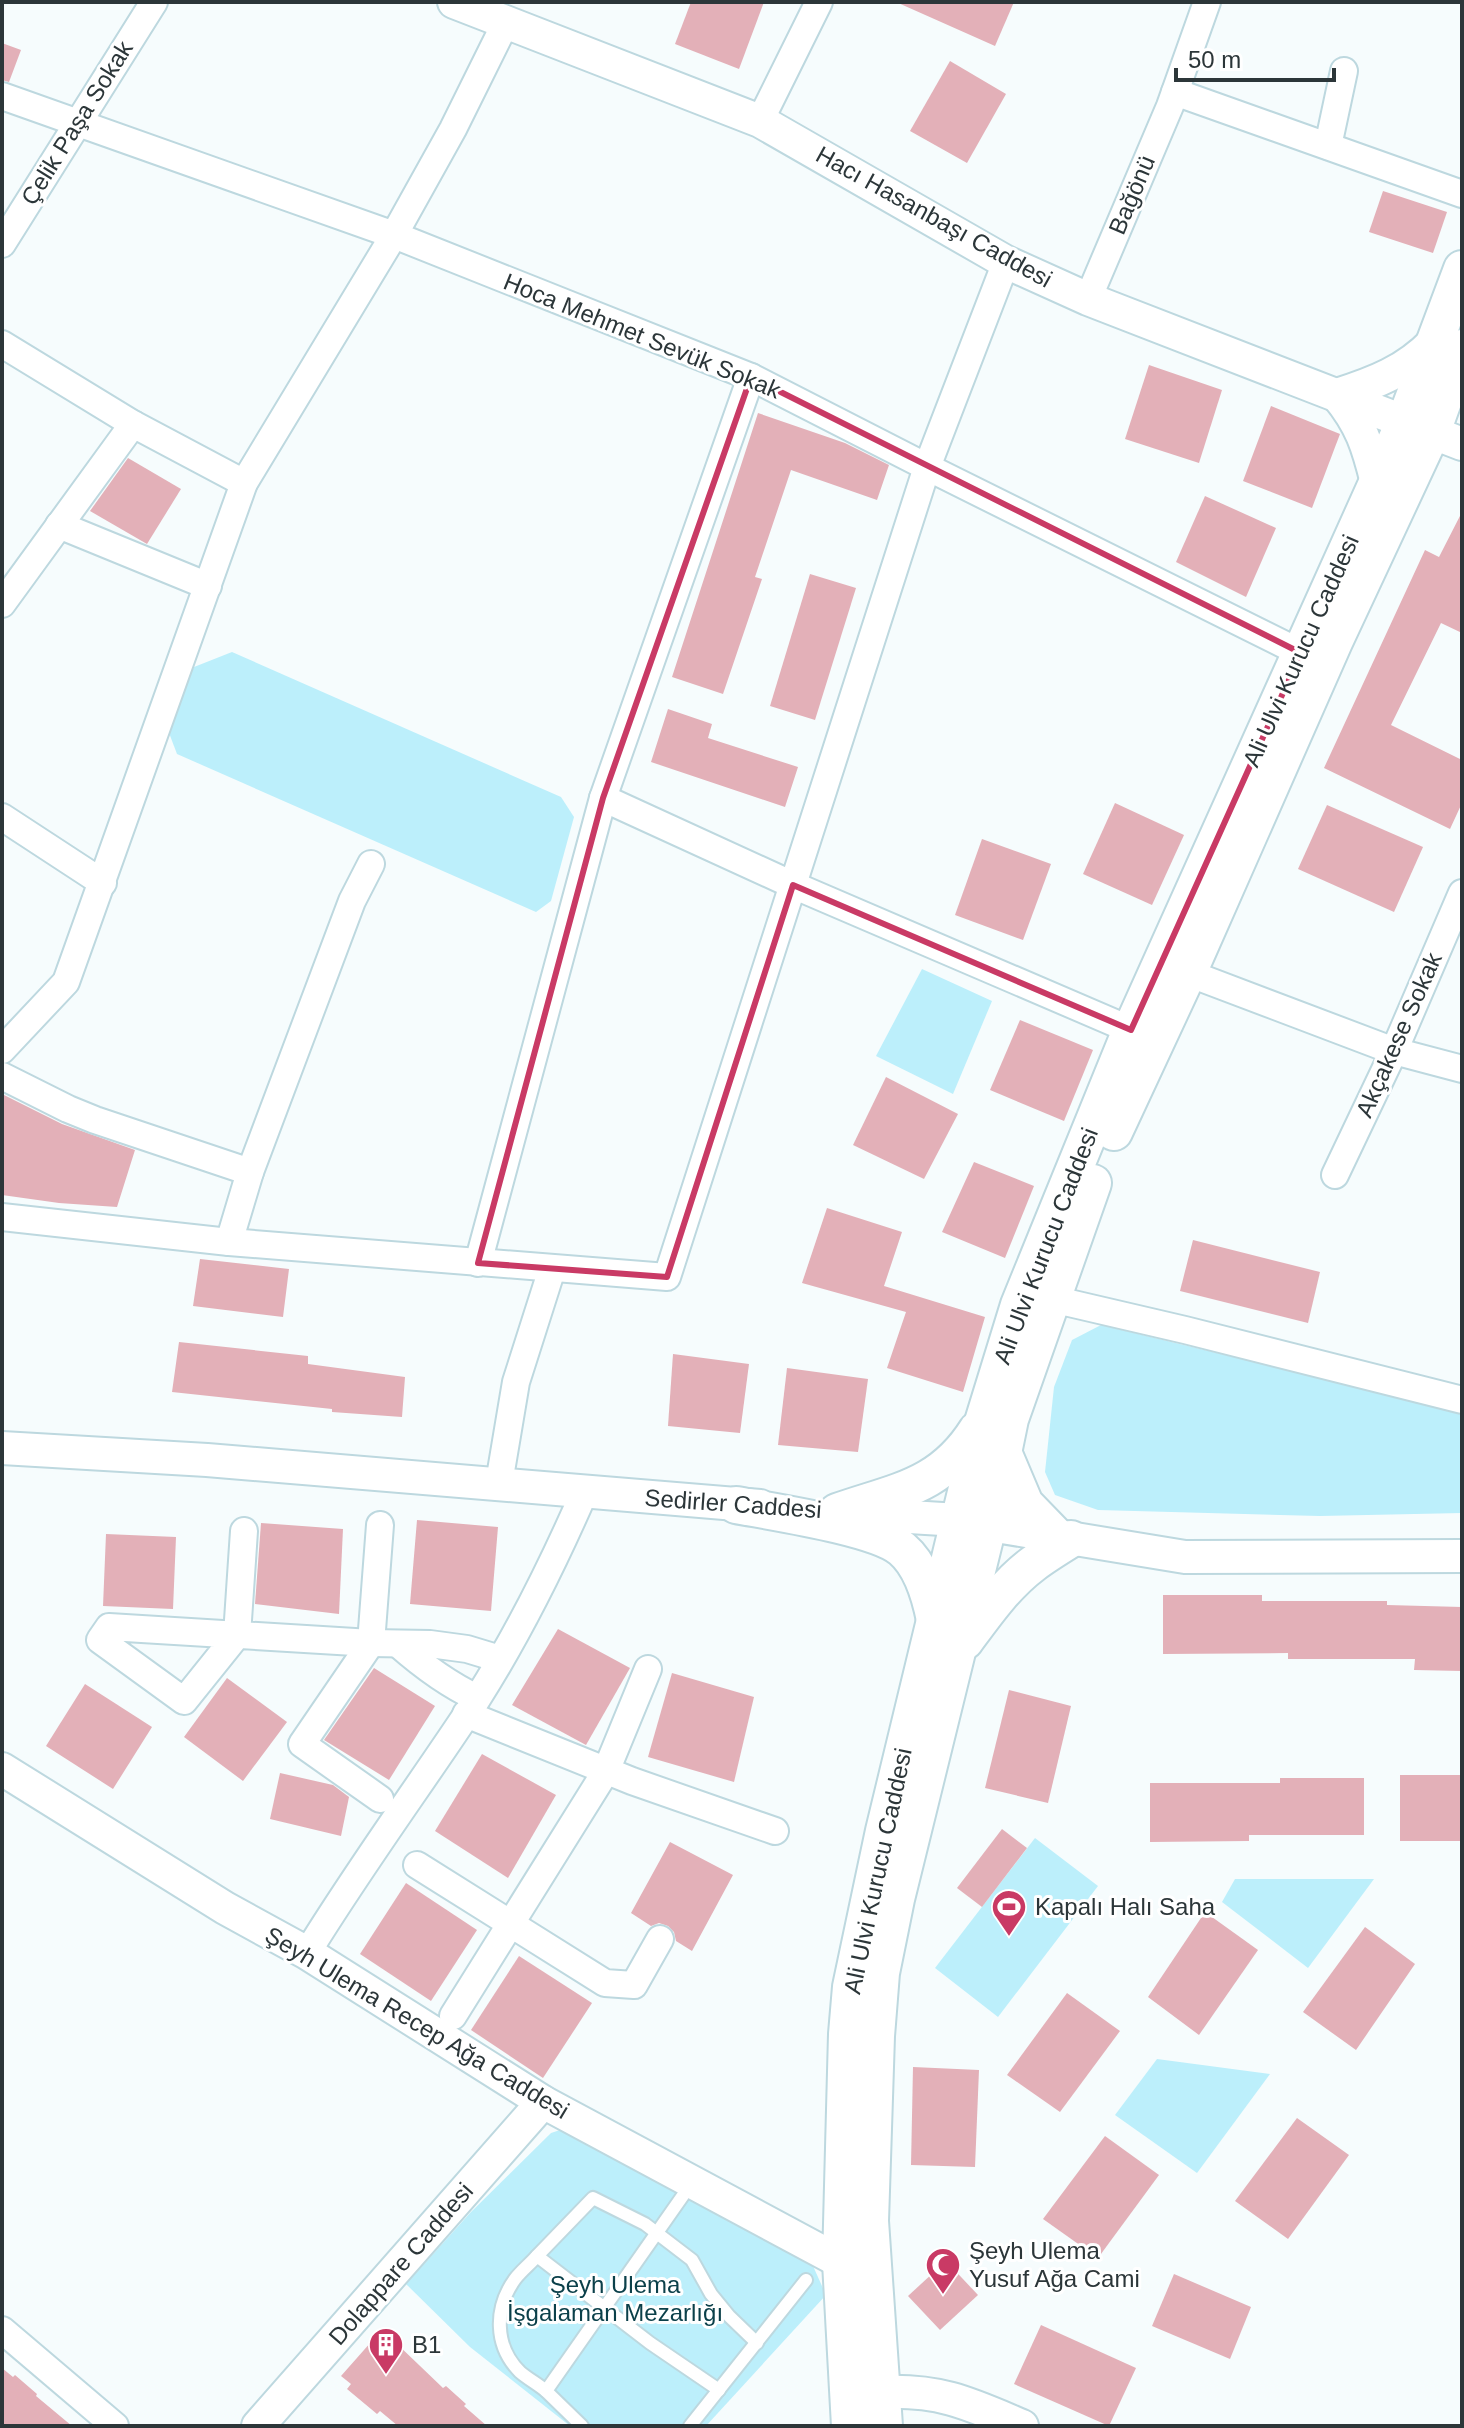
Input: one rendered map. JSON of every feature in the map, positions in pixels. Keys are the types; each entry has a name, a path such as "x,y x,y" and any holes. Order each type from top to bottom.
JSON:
{"main road":[{"name":"Ali Ulvi Kurucu Caddesi","path":"850,2426 841,2262 851,1987 863,1923 935,1620 1003,1452 1010,1419 1101,1158 1188,973 1334,642 1433,432 1462,269"},
{"name":"Ali Ulvi Kurucu Caddesi","path":"884,2409 870,2221 881,1973 956,1652 983,1422 1019,1305 1131,1030 1377,483 1433,432"},
{"path":"837,1512 935,1476 965,1449 983,1422"},
{"path":"956,1652 1013,1582 1064,1538 1025,1504 1003,1452"},
{"path":"736,1505 876,1534 902,1549 929,1591 935,1620"}],"street":[{"name":"Çelik Paşa Sokak","path":"2,244 154,2"},
{"name":"Hacı Hasanbaşı Caddesi","path":"454,2 507,20 760,121 1006,262 1088,299 1433,432"},
{"path":"760,121 819,2"},
{"name":"Bağönü","path":"1088,299 1175,92 1207,2"},
{"path":"2,1050 66,982 244,483 394,235 453,129 507,20"},
{"path":"1328,146 1344,71"},
{"path":"1175,92 1462,194"},
{"name":"Hoca Mehmet Sevük Sokak","path":"2,96 394,235 751,377 1301,653"},
{"path":"2,1217 229,1242 667,1277 927,467 1006,262"},
{"path":"2,344 133,424 244,483"},
{"path":"1377,483 1366,441 1355,417 1337,395 1395,374 1420,357 1448,345"},
{"path":"478,1263 603,798 751,377"},
{"path":"2,604 133,424"},
{"path":"59,525 208,586"},
{"path":"603,798 793,885 1131,1030"},
{"path":"2,817 103,883"},
{"path":"229,1242 250,1172 352,901 371,864"},
{"name":"Akçakese Sokak","path":"1335,1175 1394,1051 1462,893"},
{"path":"1188,973 1394,1051 1462,1069"},
{"path":"2,1076 68,1109 250,1172"},
{"path":"499,1483 516,1382 552,1269"},
{"path":"1052,1299 1462,1400"},
{"name":"Sedirler Caddesi","path":"2,1448 207,1460 973,1523 1185,1557 1462,1556"},
{"path":"307,1953 359,1868 472,1706 553,1565 584,1493"},
{"path":"380,1525 371,1643 302,1744 380,1799"},
{"path":"244,1531 237,1635 184,1701 100,1640 109,1627 237,1635 371,1643 430,1644 467,1649 500,1659"},
{"path":"398,1644 453,1686 472,1706 606,1771 775,1831"},
{"path":"453,2016 606,1771 648,1669"},
{"name":"Şeyh Ulema Recep Ağa Caddesi","path":"2,1769 225,1908 307,1953 543,2102 841,2262"},
{"path":"417,1865 605,1983 634,1985 660,1939"},
{"name":"Dolappare Caddesi","path":"258,2426 543,2102"},
{"path":"2,2330 115,2426"},
{"path":"884,2409 915,2391 943,2395 1022,2426"}],"lane":[{"path":"546,2391 692,2182"},
{"path":"582,2426 520,2371 507,2353 499,2332 500,2309 515,2280 593,2198 658,2233 692,2260 711,2294 757,2343"},
{"path":"537,2256 719,2390"},
{"path":"690,2426 806,2280"}],"highlighted area":[{"path":"751,377 1301,653 1131,1030 793,885 667,1277 478,1263 603,798"}],"green space":[{"path":"232,652 561,797 574,817 551,901 536,912 177,754 166,725 194,667"},
{"path":"922,969 992,1001 953,1094 876,1056"},
{"path":"1101,1325 1462,1412 1462,1513 1320,1516 1098,1510 1055,1495 1045,1472 1054,1387 1072,1340"},
{"name":"Kapalı Halı Saha","path":"1035,1838 1098,1886 998,2017 935,1968"},
{"path":"1235,1879 1374,1879 1308,1968 1222,1902"},
{"path":"1157,2059 1270,2074 1197,2173 1115,2115"},
{"name":"Şeyh Ulema İşgalaman Mezarlığı","path":"563,2129 809,2257 826,2295 706,2426 570,2426 470,2347 406,2284 470,2213 551,2133"}],"building":[{"path":"691,2 764,2 739,69 675,44"},
{"path":"896,2 1014,2 995,46"},
{"path":"2,43 21,50 9,82 2,80"},
{"path":"950,61 1006,94 967,163 910,131"},
{"path":"1383,191 1447,212 1433,253 1369,232"},
{"path":"1149,365 1222,390 1199,463 1125,439"},
{"path":"1271,406 1340,434 1312,508 1243,481"},
{"path":"758,413 845,443 889,465 877,500 791,470 755,577 762,579 723,694 672,677"},
{"path":"128,458 181,489 147,544 90,511"},
{"path":"1205,496 1276,528 1246,597 1176,562"},
{"path":"1462,512 1462,633 1441,623 1391,725 1462,760 1462,803 1450,829 1324,768 1425,550 1439,557"},
{"path":"810,574 856,588 815,720 770,706"},
{"path":"668,709 712,724 708,738 798,767 785,807 651,762"},
{"path":"1115,803 1184,835 1152,905 1083,874"},
{"path":"1327,805 1423,847 1394,912 1298,869"},
{"path":"982,839 1051,864 1023,940 955,915"},
{"path":"1020,1020 1093,1050 1064,1121 990,1090"},
{"path":"886,1077 958,1114 924,1179 853,1145"},
{"path":"2,1094 62,1124 135,1150 117,1207 2,1195"},
{"path":"974,1162 1034,1186 1005,1258 942,1232"},
{"path":"827,1208 902,1232 884,1286 985,1317 963,1392 887,1368 906,1312 802,1283"},
{"path":"1193,1240 1320,1272 1308,1323 1180,1291"},
{"path":"200,1259 289,1269 283,1317 193,1306"},
{"path":"179,1342 308,1356 308,1364 405,1377 402,1417 332,1412 332,1409 172,1392"},
{"path":"673,1354 749,1364 740,1433 668,1426"},
{"path":"787,1368 868,1379 858,1452 778,1445"},
{"path":"417,1520 498,1527 491,1611 410,1604"},
{"path":"261,1523 343,1529 339,1614 255,1604"},
{"path":"106,1534 176,1537 173,1609 103,1606"},
{"path":"1163,1595 1262,1595 1262,1601 1387,1601 1387,1605 1462,1607 1462,1671 1414,1670 1415,1659 1288,1659 1288,1653 1163,1654"},
{"path":"558,1629 630,1668 586,1745 512,1705"},
{"path":"374,1668 435,1706 389,1780 324,1740"},
{"path":"672,1673 754,1697 734,1782 648,1757"},
{"path":"227,1678 287,1722 243,1781 184,1737"},
{"path":"85,1684 152,1727 113,1789 46,1746"},
{"path":"1009,1690 1071,1706 1048,1803 985,1788"},
{"path":"482,1754 556,1795 508,1878 435,1831"},
{"path":"280,1773 333,1785 349,1797 341,1836 270,1819"},
{"path":"1400,1775 1462,1775 1462,1841 1400,1841"},
{"path":"1280,1778 1364,1778 1364,1835 1249,1835 1249,1841 1150,1842 1150,1783 1280,1783"},
{"path":"1002,1829 1027,1848 982,1907 957,1888"},
{"path":"670,1842 733,1875 692,1951 676,1941 674,1932 668,1926 659,1923 651,1926 631,1913"},
{"path":"406,1883 477,1930 431,2001 360,1954"},
{"path":"1205,1912 1258,1950 1199,2035 1148,1997"},
{"path":"1365,1927 1415,1964 1356,2050 1303,2012"},
{"path":"519,1956 592,2003 543,2078 471,2030"},
{"path":"1067,1993 1120,2031 1060,2112 1007,2075"},
{"path":"913,2067 979,2070 975,2167 911,2165"},
{"path":"1297,2118 1349,2155 1288,2239 1235,2201"},
{"path":"1105,2136 1159,2175 1098,2258 1043,2219"},
{"name":"Şeyh Ulema Yusuf Ağa Cami","path":"946,2261 978,2295 940,2330 908,2296"},
{"path":"1174,2274 1251,2307 1230,2359 1152,2326"},
{"path":"1041,2325 1136,2368 1109,2426 1014,2384"},
{"name":"B1","path":"379,2333 393,2346 395,2342 487,2426 398,2426 380,2411 377,2414 347,2389 351,2384 341,2376"},
{"path":"2,2368 13,2377 15,2375 72,2426 2,2426"}],"place":[{"name":"Kapalı Halı Saha","path":"1009,1938"},
{"name":"Şeyh Ulema Yusuf Ağa Cami","path":"943,2296"},
{"name":"B1","path":"386,2376"}]}
